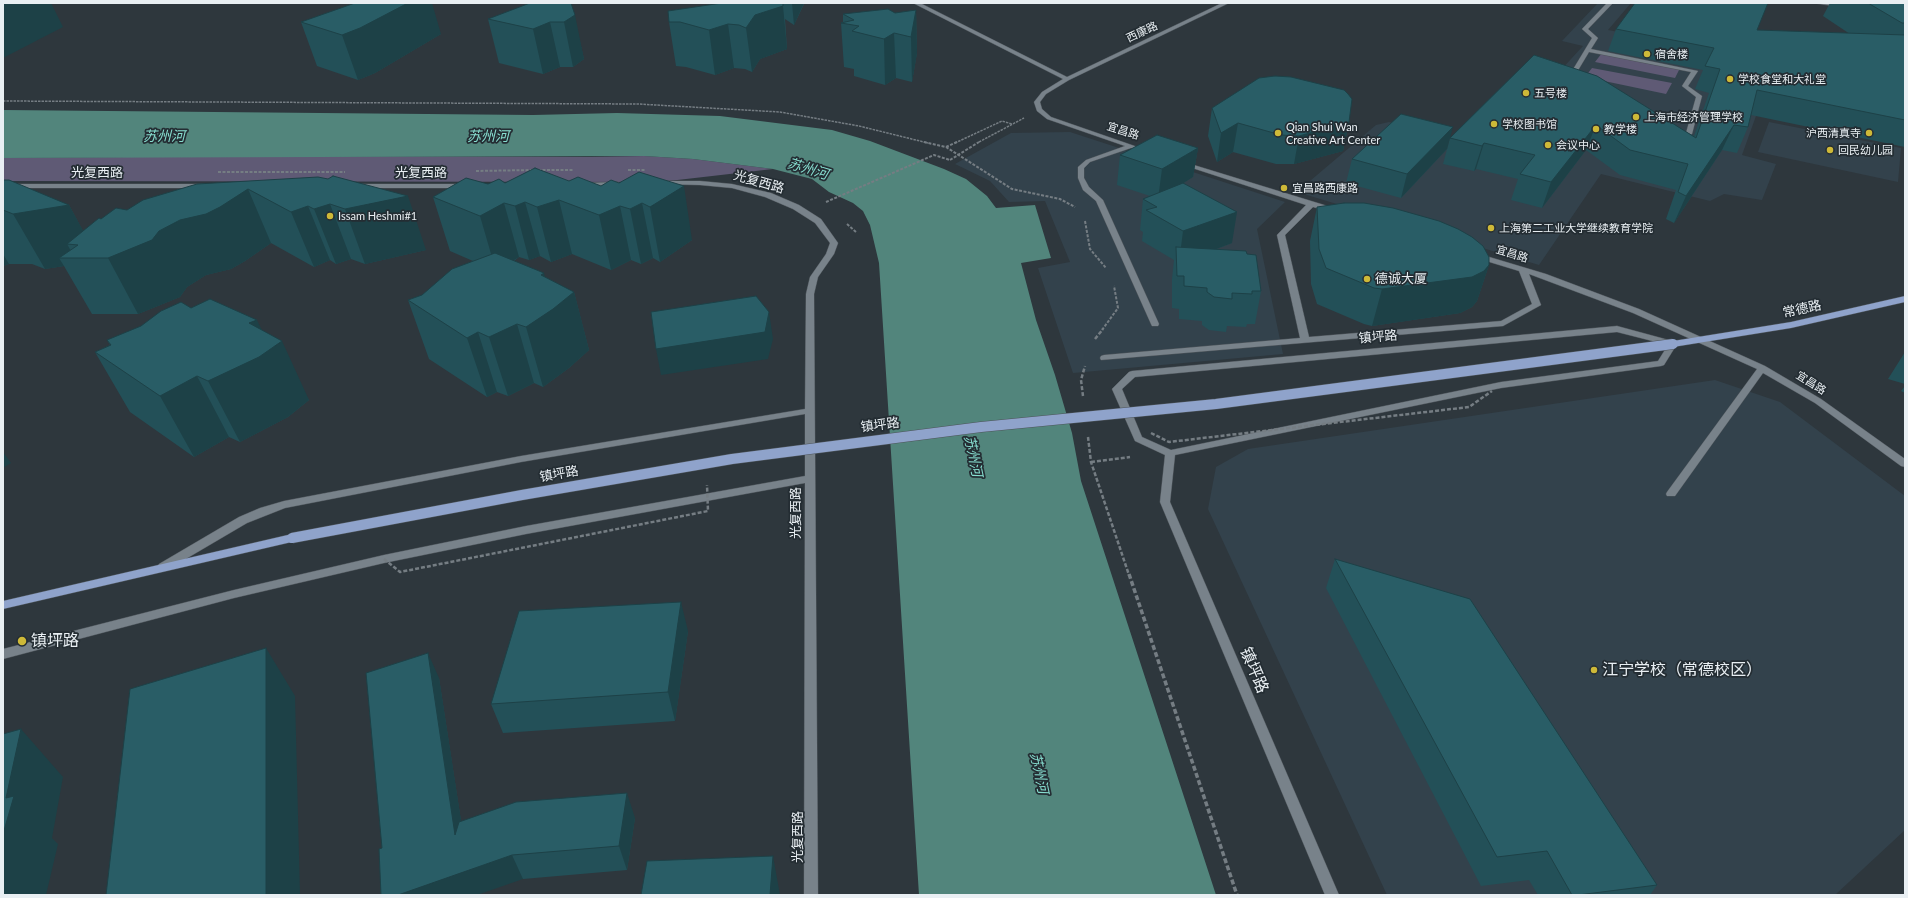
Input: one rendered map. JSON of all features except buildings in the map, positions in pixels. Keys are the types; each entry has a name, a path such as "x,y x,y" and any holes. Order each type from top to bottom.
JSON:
{"main road":[{"name":"常德路","path":"1703,341 1791,325 1905,299"},
{"name":"镇坪路","path":"3,605 292,538 522,495 707,463 981,427 1216,404 1703,341"}],"street":[{"path":"916,3 1067,79"},
{"name":"西康路","path":"1067,79 1226,3"},
{"path":"1574,87 1568,83 1595,38 1585,29 1610,3"},
{"path":"1816,3 1846,6"},
{"path":"1587,50 1695,71 1685,86 1699,96 1689,134 1670,145"},
{"path":"1039,110 1037,102 1044,93 1067,79"},
{"name":"宜昌路","path":"1039,110 1049,118 1064,125 1154,154"},
{"path":"1131,146 1088,161 1081,167 1081,178 1086,188 1099,200 1155,324"},
{"path":"1176,161 1341,213"},
{"name":"光复西路","path":"646,183 700,183 732,186 768,195 796,207 818,221 834,243 830,254 814,278 810,294 809,480 811,895"},
{"path":"576,185 623,184"},
{"name":"光复西路","path":"3,186 218,186"},
{"name":"光复西路","path":"346,186 473,186"},
{"path":"1305,341 1281,235 1311,204"},
{"name":"宜昌路","path":"1470,253 1523,270 1636,311 1762,368 1818,401 1905,464"},
{"path":"1104,358 1503,322 1537,305 1523,270"},
{"name":"镇坪路","path":"1332,895 1165,502 1170,453 1138,439 1117,389 1132,374 1616,329 1673,344"},
{"path":"1170,453 1501,385 1661,363 1673,344"},
{"path":"1671,494 1762,368"},
{"path":"163,567 243,520 264,511 284,505 521,459 809,411"},
{"path":"3,654 234,594 384,559 526,530 809,480"}],"path":[{"path":"3,101 638,104 780,112 859,126 946,147 1012,189 1060,199 1078,208"},
{"path":"824,204 934,155 950,160 979,142 1039,110"},
{"path":"946,147 1002,121 1012,124"},
{"path":"1084,217 1090,249 1107,269"},
{"path":"1092,343 1118,308 1113,281"},
{"path":"1083,402 1081,380 1085,366"},
{"path":"1149,432 1169,442 1469,407 1501,385"},
{"path":"1087,432 1091,462 1237,895"},
{"path":"384,559 400,572 708,512 707,463"}],"shaded area":[{"path":"1598,3 1631,3 1608,30 1767,60 1766,88 1742,155 1776,164 1762,200 1724,194 1710,201 1601,174 1539,265 1297,192 1376,125 1389,122 1465,141 1487,150 1583,46 1562,41"},
{"path":"1602,53 1680,68 1675,78 1595,62"},
{"path":"1592,68 1672,83 1666,94 1585,77"},
{"name":"回民幼儿园","path":"1769,122 1901,148 1898,182 1758,152"},
{"path":"1070,132 1285,202 1257,229 1283,354 1073,373 1038,268 1070,262 1045,201 1009,202 990,181 955,164 1011,133"},
{"path":"249,156 644,156 693,159 773,169 660,182 3,181 3,158"},
{"name":"江宁学校（常德校区）","path":"1715,380 1780,402 1905,496 1905,830 1835,895 1387,895 1208,509 1216,467 1248,449"}],"water":[{"name":"苏州河","path":"3,110 533,115 617,113 720,116 832,130 870,141 944,169 966,179 987,196 996,208 1035,205 1051,258 1021,263 1036,320 1055,375 1072,433 1081,481 1216,895 919,895 879,263 870,225 863,211 853,203 829,192 812,179 773,169 693,159 644,156 3,158"}],"place":[{"name":"宿舍楼","path":"1647,54"},
{"name":"学校食堂和大礼堂","path":"1730,79"},
{"name":"五号楼","path":"1526,93"},
{"name":"上海市经济管理学校","path":"1636,117"},
{"name":"学校图书馆","path":"1494,124"},
{"name":"教学楼","path":"1596,129"},
{"name":"Qian Shui Wan Creative Art Center","path":"1278,133"},
{"name":"沪西清真寺","path":"1869,133"},
{"name":"会议中心","path":"1548,145"},
{"name":"回民幼儿园","path":"1830,150"},
{"name":"宜昌路西康路","path":"1284,188"},
{"name":"Issam Heshmi#1","path":"330,216"},
{"name":"上海第二工业大学继续教育学院","path":"1491,228"},
{"name":"德诚大厦","path":"1367,279"},
{"name":"镇坪路","path":"22,641"},
{"name":"江宁学校（常德校区）","path":"1594,670"}]}
